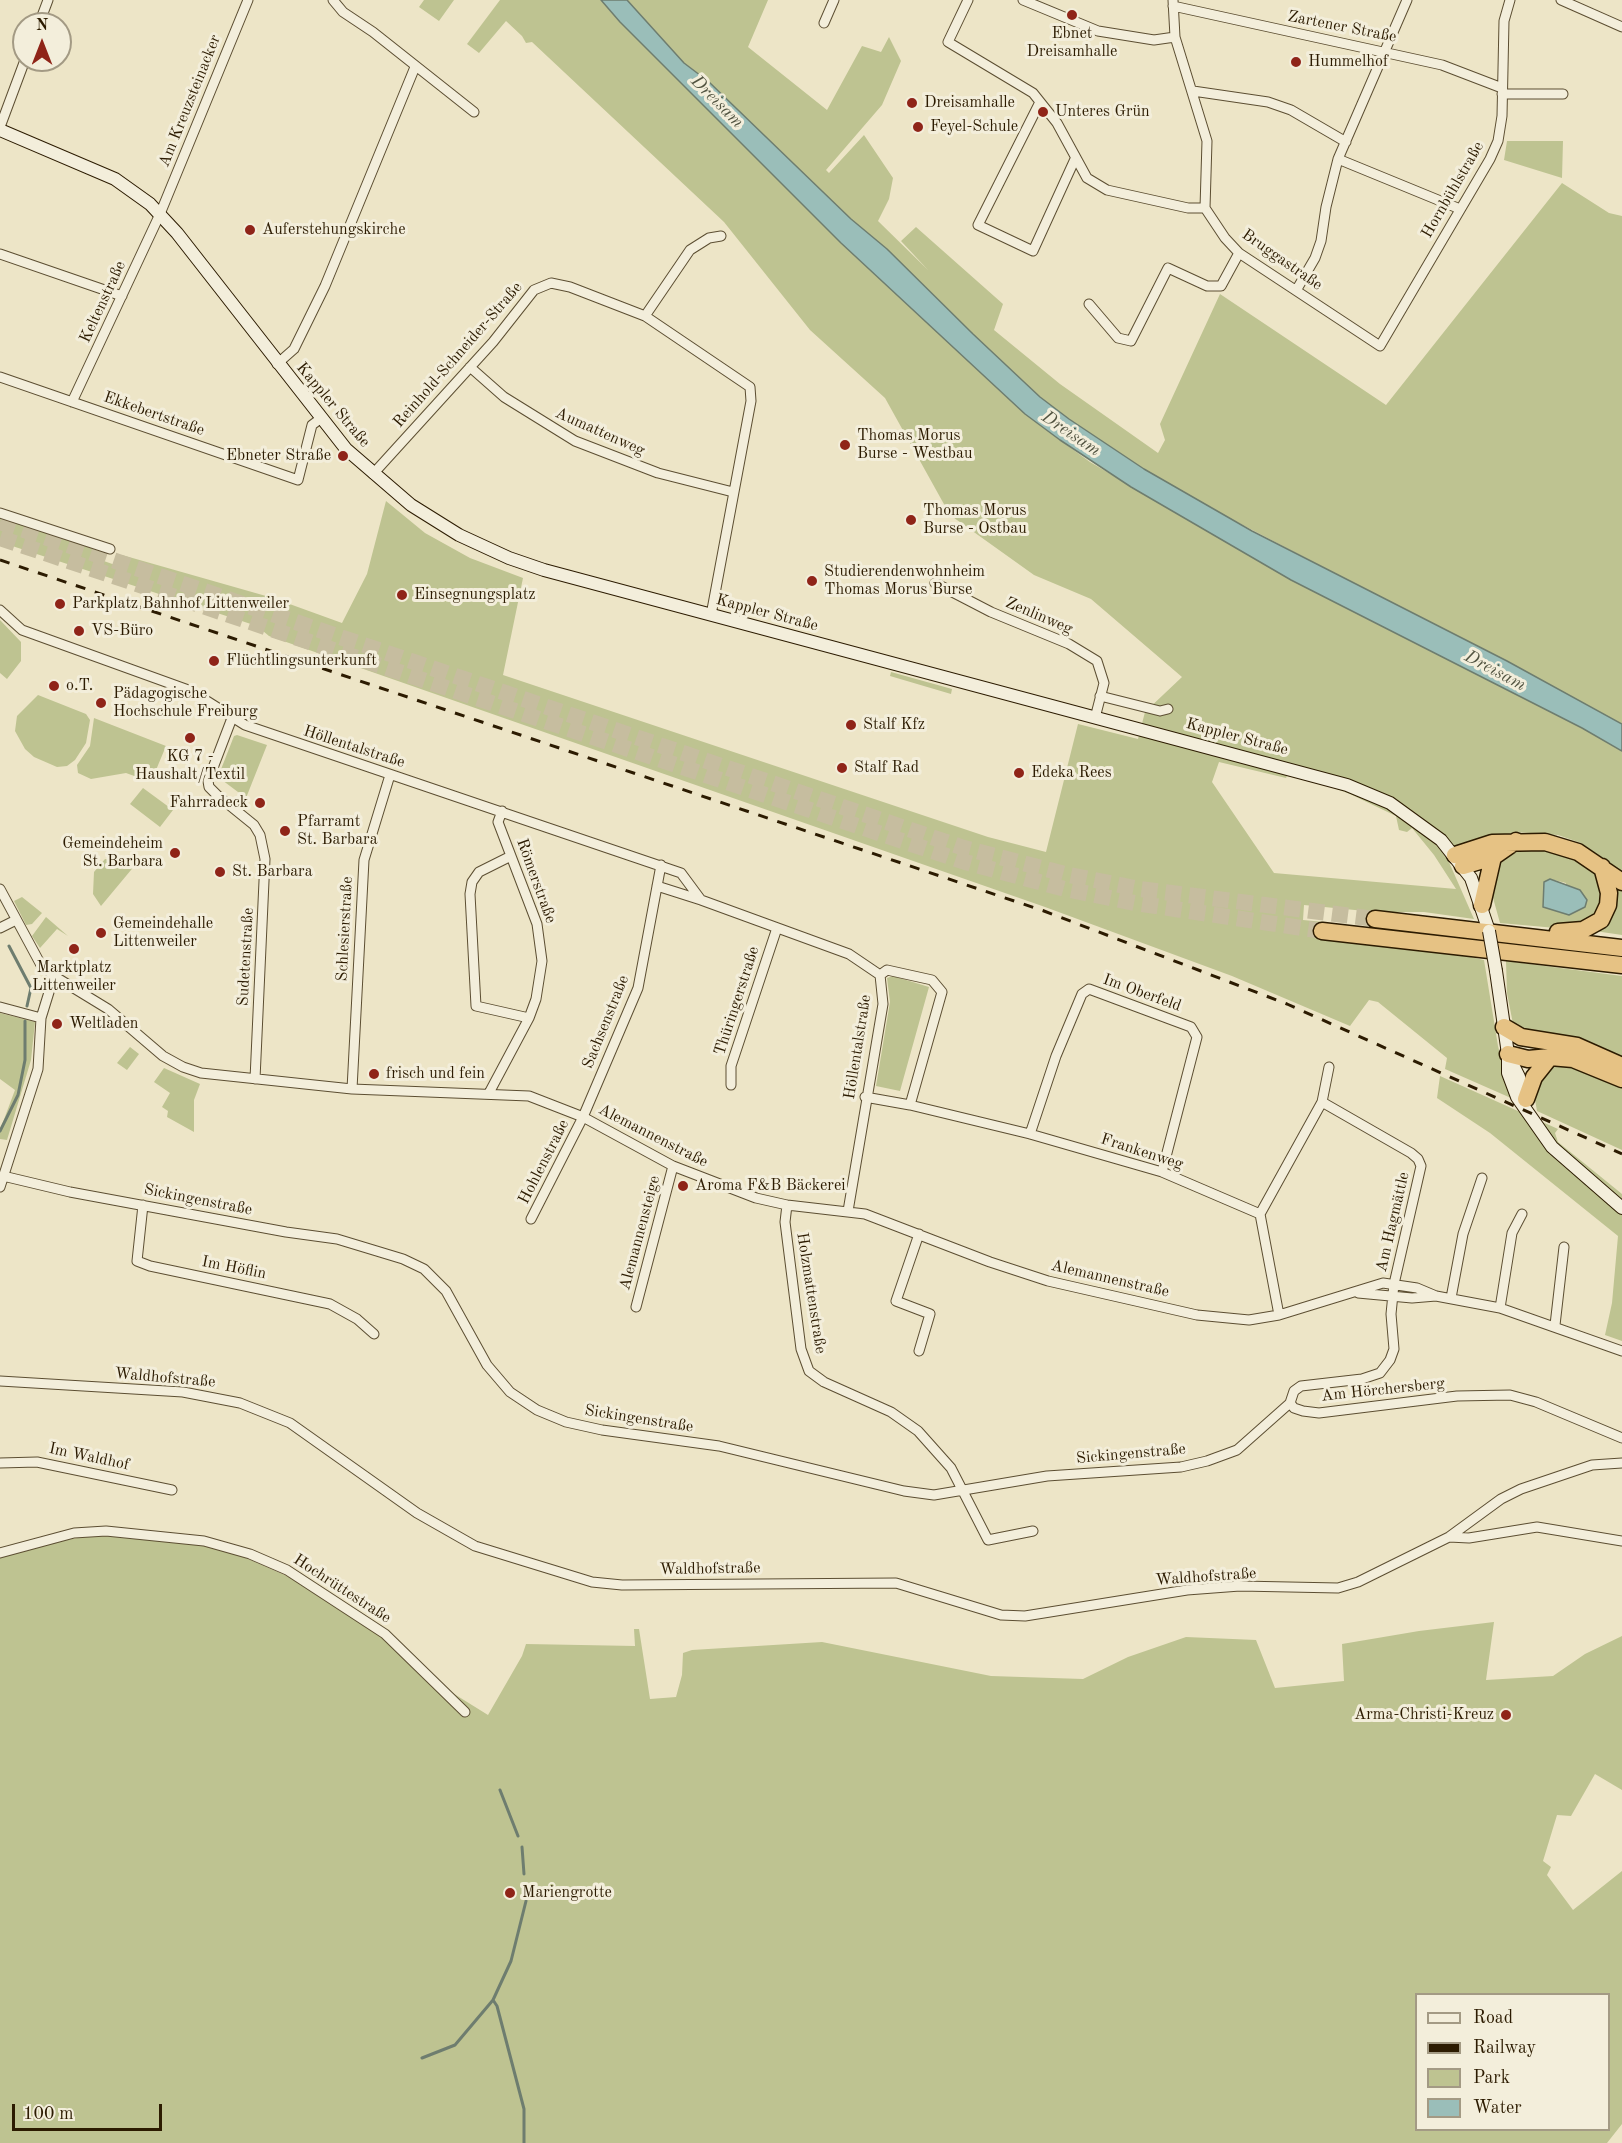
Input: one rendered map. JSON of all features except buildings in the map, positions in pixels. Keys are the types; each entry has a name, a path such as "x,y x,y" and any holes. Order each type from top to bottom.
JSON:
{"highway":[{"path":"1459,860 1493,857 1516,842"},
{"path":"1459,860 1492,843 1556,844 1578,852 1622,882"},
{"path":"1482,905 1493,857"},
{"path":"1516,934 1577,931 1596,924 1605,913 1610,893 1602,867"},
{"path":"1375,919 1622,948"},
{"path":"1322,931 1622,965"},
{"path":"1504,1027 1547,1049 1622,1079"},
{"path":"1508,1054 1528,1059 1547,1049 1577,1046 1622,1066"},
{"path":"1525,1104 1547,1049"}],"street":[{"name":"Am Kreuzsteinacker","path":"160,214 248,0"},
{"path":"333,0 343,12 373,32 414,67 474,112"},
{"path":"824,22 834,0"},
{"path":"968,0 948,42 1025,87 1057,123 1087,178 1107,190 1188,208 1205,208 1208,141 1175,37 1173,3"},
{"path":"1023,0 1098,31 1154,40 1175,37"},
{"path":"1298,289 1315,258 1321,241 1326,207 1338,159 1407,0"},
{"name":"Hornbühlstraße","path":"1380,346 1498,141 1504,21 1510,0"},
{"path":"1561,0 1622,27"},
{"name":"Zartener Straße","path":"1173,3 1442,65 1502,91 1563,94"},
{"path":"277,364 294,349 325,286 414,67"},
{"path":"0,129 21,72"},
{"path":"1193,91 1268,102 1291,110 1346,142"},
{"path":"1040,102 978,225 1033,250 1075,159"},
{"name":"Kappler Straße","path":"0,129 115,179 137,193 160,214 346,449 374,474 436,521 509,558 711,615 1347,785 1390,803 1407,814 1441,840 1459,860 1482,905 1496,971 1508,1054 1525,1104 1552,1148 1622,1208"},
{"path":"1338,159 1460,209"},
{"name":"Bruggastraße","path":"1205,208 1225,238 1239,252 1298,289 1380,346"},
{"name":"Keltenstraße","path":"72,402 160,214"},
{"path":"645,316 690,250 709,238 721,236"},
{"path":"1089,304 1118,338 1131,341 1168,268 1207,286 1221,286 1239,252"},
{"path":"0,254 122,296"},
{"name":"Reinhold-Schneider-Straße","path":"374,474 470,367 534,290 551,283 570,287 645,316 750,387 751,401 711,615"},
{"name":"Aumattenweg","path":"470,367 504,397 575,441 658,473 733,492"},
{"name":"Ekkebertstraße","path":"0,377 298,480 312,425 320,418"},
{"path":"0,513 110,549"},
{"name":"Zenlinweg","path":"935,583 991,612 1087,653 1101,669 1104,683 1095,718"},
{"name":"Höllentalstraße","path":"0,610 22,630 191,691 232,718 269,734 681,873 701,900"},
{"path":"1100,696 1160,711 1168,709"},
{"name":"Sudetenstraße","path":"232,718 208,781 209,787 254,825 260,835 266,859 255,1079"},
{"name":"Schlesierstraße","path":"352,1089 364,860 390,775"},
{"name":"Römerstraße","path":"489,1093 530,1018 541,978 541,944 537,924 498,822 502,812"},
{"path":"511,856 479,872 472,882 470,894 476,1006 530,1018"},
{"name":"Sachsenstraße","path":"583,1118 638,988 661,865"},
{"name":"Höllentalstraße","path":"657,886 849,954 884,973 883,1004 848,1211"},
{"name":"Alemannenstraße","path":"0,889 41,965 54,976 90,997 163,1056 183,1067 210,1075 352,1089 529,1096 583,1118 673,1166 730,1189 787,1205 848,1211 877,1217 990,1262 1083,1289 1226,1319 1249,1320 1279,1316 1358,1293 1370,1285 1394,1284 1418,1287 1436,1296"},
{"path":"0,928 16,920"},
{"name":"Thüringerstraße","path":"731,1085 731,1066 777,928"},
{"path":"884,973 932,980 942,992 910,1105"},
{"path":"0,1187 38,1069 41,1018 54,976"},
{"name":"Im Oberfeld","path":"1030,1134 1056,1056 1082,994 1089,989 1191,1027 1197,1037 1162,1172"},
{"path":"0,1007 41,1018"},
{"path":"1279,1316 1260,1214 1322,1102 1329,1067"},
{"name":"Frankenweg","path":"866,1097 910,1105 1030,1134 1162,1172 1260,1214"},
{"name":"Am Hagmättle","path":"1322,1102 1418,1159 1420,1172 1393,1296"},
{"name":"Hohlenstraße","path":"531,1220 583,1118"},
{"name":"Alemannensteige","path":"636,1307 673,1166"},
{"name":"Sickingenstraße","path":"3,1176 70,1192 286,1232 337,1239 394,1256 424,1269 446,1291 488,1365 510,1392 537,1410 566,1422 602,1430 718,1446 904,1491 934,1495 1047,1476 1181,1467 1207,1461 1237,1450 1290,1403"},
{"path":"1451,1298 1463,1234 1482,1178"},
{"name":"Im Höflin","path":"143,1205 136,1250 137,1261 150,1266 330,1304 357,1319 374,1334"},
{"name":"Holzmattenstraße","path":"787,1205 785,1221 801,1350 809,1371 824,1382 891,1412 918,1431 951,1468 988,1540 1033,1531"},
{"path":"1500,1308 1512,1233 1522,1214"},
{"path":"919,1234 896,1301 930,1314 919,1351"},
{"path":"1555,1325 1564,1247"},
{"name":"Alemannenstraße","path":"1358,1293 1412,1298 1436,1296 1500,1308 1555,1325 1622,1351"},
{"name":"Am Hörchersberg","path":"1393,1296 1391,1314 1394,1349 1380,1373 1362,1379 1301,1386 1294,1391 1290,1403 1294,1408 1303,1412 1319,1413 1457,1396 1510,1395 1536,1402 1622,1438"},
{"name":"Waldhofstraße","path":"0,1381 183,1392 240,1403 290,1423 417,1513 475,1546 592,1582 622,1586 896,1583 1001,1615 1025,1616 1187,1590 1240,1587 1338,1588 1358,1582 1449,1537"},
{"name":"Im Waldhof","path":"0,1463 37,1462 172,1490"},
{"path":"1449,1537 1501,1498 1521,1489 1592,1465 1622,1463"},
{"path":"1449,1537 1469,1538 1537,1527 1622,1541"},
{"name":"Hochrüttestraße","path":"0,1553 74,1533 106,1531 204,1541 250,1554 287,1570 385,1634 465,1712"}],"green space":[{"path":"424,0 454,0 439,21 419,7"},
{"path":"500,0 601,0 620,22 841,243 1025,414 1060,440 1090,462 1291,580 1582,728 1622,751 1622,873 1581,843 1558,835 1516,832 1445,853 1474,919 1424,912 1375,912 1304,905 1303,920 1324,922 1322,939 1430,948 1484,960 1498,1046 1511,1098 1445,1069 1447,1058 1378,1002 1369,1000 1350,1026 1232,976 1045,907 269,636 257,626 0,542 0,516 99,549 101,560 118,566 122,555 273,598 342,623 367,574 386,501 425,533 470,558 523,578 503,675 988,837 1046,852 1078,724 1138,739 1145,712 1182,677 1091,599 1034,575 950,515 885,398 810,330 724,222 532,42 526,43 506,21 479,53 467,44","holes":["1219,762 1286,778 1287,776 1318,782 1396,816 1399,830 1407,832 1412,828 1434,855 1456,889 1274,873 1212,782"]},
{"path":"627,0 768,0 748,47 827,110 862,46 881,52 889,37 901,61 882,105 826,170 829,173 864,135 893,178 889,199 878,221 928,270 901,241 916,227 1003,304 994,330 1060,384 1158,453 1165,440 1160,424 1220,294 1386,405 1562,183 1609,213 1622,216 1622,724 1218,512 1144,469 1069,419 1040,397 709,82 684,63"},
{"path":"1507,141 1563,141 1562,178 1504,160"},
{"path":"0,620 21,642 21,661 7,679 0,673"},
{"path":"891,672 952,689 951,694 890,676"},
{"path":"38,695 86,714 90,720 86,743 75,760 67,766 57,767 34,757 25,749 15,731 17,716"},
{"path":"94,718 166,746 151,782 126,773 91,779 78,773 77,765 90,746"},
{"path":"234,736 267,745 246,798 218,777"},
{"path":"143,788 173,810 160,827 130,804"},
{"path":"1528,847 1569,854 1596,871 1603,883 1600,913 1567,929 1500,923 1490,887 1498,862 1512,851","holes":["1550,879 1566,883 1560,913 1554,909"]},
{"path":"105,859 136,864 101,906 93,894 94,872"},
{"path":"1618,885 1622,889 1622,935 1595,931 1613,889"},
{"path":"22,897 42,913 32,924 26,925 14,901"},
{"path":"46,917 68,936 57,929 40,948 32,936"},
{"path":"1506,961 1622,976 1622,1059 1535,1035 1513,1024 1507,993"},
{"path":"893,976 929,987 900,1091 876,1086 890,1002 887,978"},
{"path":"0,1013 35,1022 31,1060 7,1140 0,1139 0,1130 15,1090 0,1079"},
{"path":"130,1047 139,1054 127,1070 117,1063"},
{"path":"1567,1061 1622,1083 1622,1150 1537,1111 1534,1094 1549,1066"},
{"path":"164,1068 200,1084 194,1100 194,1132 167,1117 168,1111 162,1107 170,1093 154,1082"},
{"path":"1440,1076 1558,1129 1555,1133 1558,1142 1622,1194 1622,1201 1615,1209 1622,1214 1622,1341 1605,1335 1612,1303 1618,1236 1490,1133 1437,1098"},
{"path":"100,1534 198,1543 230,1551 296,1580 387,1638 451,1692 488,1715 522,1656 526,1644 635,1646 634,1629 639,1629 650,1699 676,1697 682,1675 683,1653 692,1650 822,1642 991,1676 1083,1679 1128,1657 1186,1637 1256,1640 1275,1688 1344,1681 1342,1644 1419,1631 1494,1622 1486,1680 1553,1676 1585,1654 1622,1636 1622,1790 1595,1774 1571,1816 1557,1815 1543,1861 1551,1867 1547,1875 1573,1910 1622,1871 1622,2124 1607,2143 0,2143 0,1558 33,1546"}],"water":[{"name":"Dreisam","path":"601,0 627,0 684,63 709,82 851,219 887,249 1040,397 1069,419 1144,469 1252,531 1507,661 1622,724 1622,751 1582,728 1291,580 1131,487 1060,440 1025,414 841,243 620,22"},
{"path":"1550,879 1580,890 1587,900 1585,907 1569,915 1543,907 1544,882"}],"waterway":[{"path":"9,946 31,988 27,1006"},
{"path":"0,1131 18,1095 25,1060 25,1021"},
{"path":"500,1790 518,1836"},
{"path":"522,1847 524,1874"},
{"path":"524,2143 524,2109 497,2006 493,2000 511,1961 526,1901"},
{"path":"422,2058 455,2045 493,2000"}],"tunnel":[{"path":"0,522 964,848 1069,875 1140,889 1375,919"},
{"path":"0,538 965,862 1065,889 1135,903 1322,931"}],"railway":[{"path":"0,560 1044,911 1287,1004 1622,1154"}],"place":[{"name":"Ebnet Dreisamhalle","path":"1072,15"},
{"name":"Hummelhof","path":"1296,62"},
{"name":"Dreisamhalle","path":"912,103"},
{"name":"Unteres Grün","path":"1043,112"},
{"name":"Feyel-Schule","path":"918,127"},
{"name":"Auferstehungskirche","path":"250,230"},
{"name":"Thomas Morus Burse - Westbau","path":"845,445"},
{"name":"Ebneter Straße","path":"343,456"},
{"name":"Thomas Morus Burse - Ostbau","path":"911,520"},
{"name":"Studierendenwohnheim Thomas Morus Burse","path":"812,581"},
{"name":"Einsegnungsplatz","path":"402,595"},
{"name":"Parkplatz Bahnhof Littenweiler","path":"60,604"},
{"name":"VS-Büro","path":"79,631"},
{"name":"Flüchtlingsunterkunft","path":"214,661"},
{"name":"o.T.","path":"54,686"},
{"name":"Pädagogische Hochschule Freiburg","path":"101,703"},
{"name":"Stalf Kfz","path":"851,725"},
{"name":"KG 7 - Haushalt/Textil","path":"190,738"},
{"name":"Stalf Rad","path":"842,768"},
{"name":"Edeka Rees","path":"1019,773"},
{"name":"Fahrradeck","path":"260,803"},
{"name":"Pfarramt St. Barbara","path":"285,831"},
{"name":"Gemeindeheim St. Barbara","path":"175,853"},
{"name":"St. Barbara","path":"220,872"},
{"name":"Gemeindehalle Littenweiler","path":"101,933"},
{"name":"Marktplatz Littenweiler","path":"74,949"},
{"name":"Weltladen","path":"57,1024"},
{"name":"frisch und fein","path":"374,1074"},
{"name":"Aroma F&B Bäckerei","path":"683,1186"},
{"name":"Arma-Christi-Kreuz","path":"1506,1715"},
{"name":"Mariengrotte","path":"510,1893"}]}
